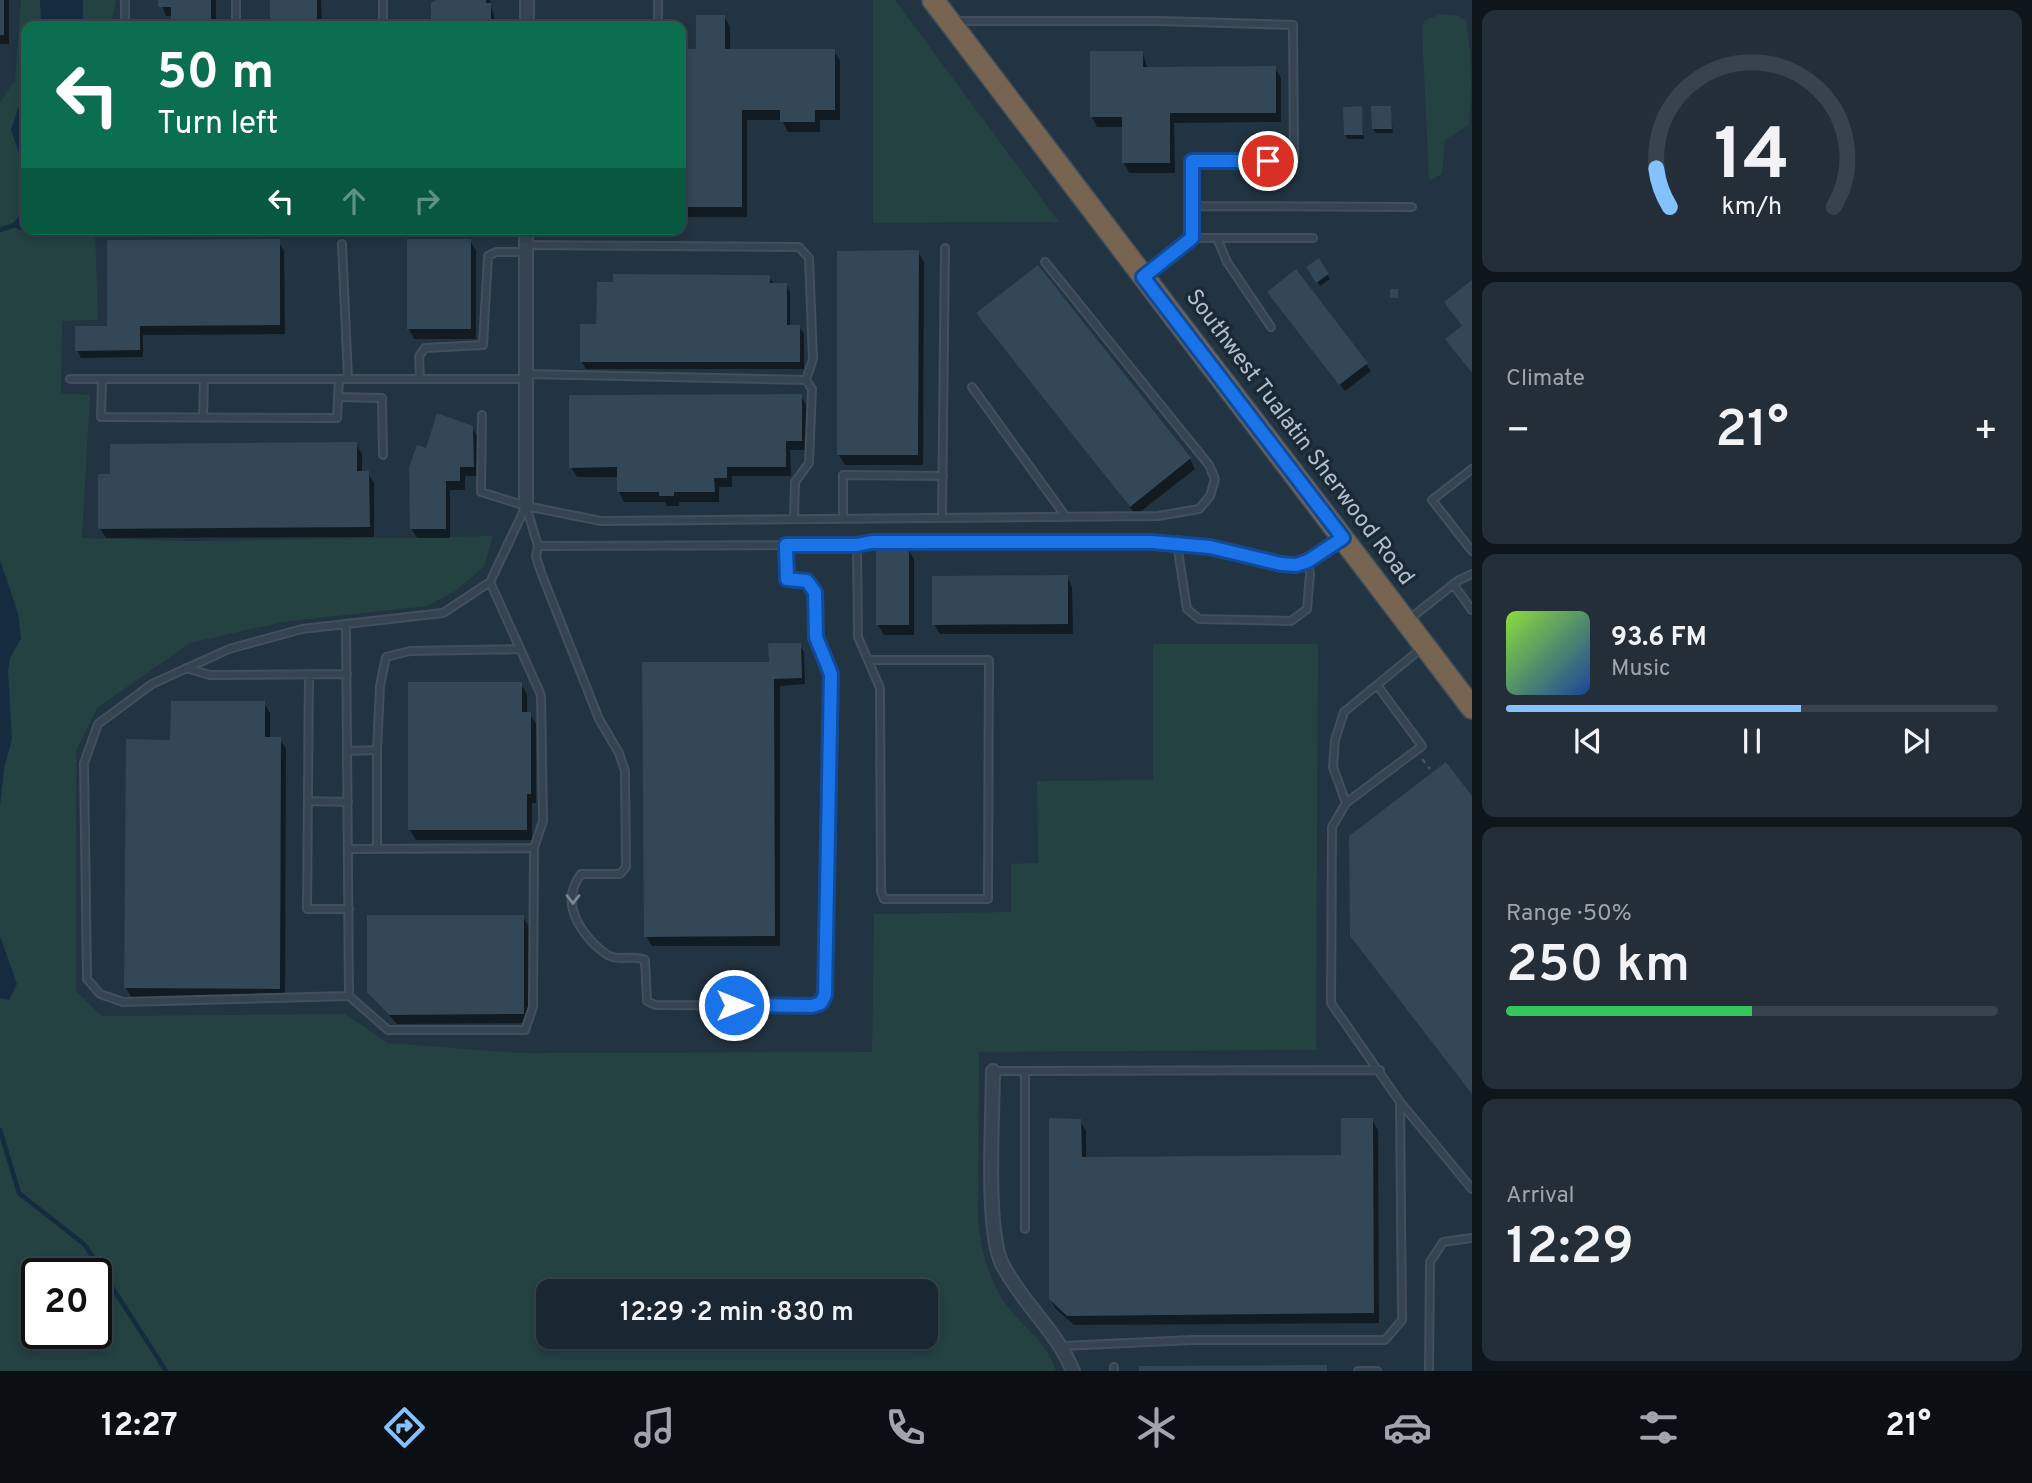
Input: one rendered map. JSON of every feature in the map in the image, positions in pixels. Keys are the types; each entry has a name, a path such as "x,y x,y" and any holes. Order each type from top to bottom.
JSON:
{"highway":[{"name":"Southwest Tualatin Sherwood Road","path":"933,0 1472,708"}],"street":[{"path":"527,0 527,21"},
{"path":"526,235 526,506"},
{"path":"993,1071 994,1232 999,1252 1021,1294 1063,1346 1073,1371"}],"lane":[{"path":"125,0 125,21"},
{"path":"236,0 236,21"},
{"path":"383,0 383,21"},
{"path":"658,0 658,21"},
{"path":"948,22 1159,21 1293,25 1294,161 1192,161 1192,238"},
{"path":"1192,206 1412,207"},
{"path":"1143,277 1192,238 1313,237"},
{"path":"1217,238 1227,262 1271,327"},
{"path":"342,244 348,379"},
{"path":"420,379 419,356 425,348 479,347 484,342 488,256 496,252 526,248 799,247 809,258 813,359 806,380 811,389 809,463 795,482 794,519"},
{"path":"942,518 944,248"},
{"path":"482,415 481,492 526,506 601,521 1158,516 1199,509 1210,496 1215,479 1209,465 1045,262"},
{"path":"70,379 420,379 526,376 806,380"},
{"path":"102,379 101,417 337,418 339,379"},
{"path":"203,416 204,379"},
{"path":"972,387 1066,517"},
{"path":"338,397 382,398 383,455"},
{"path":"1472,469 1433,500 1472,551"},
{"path":"843,519 843,475 943,476"},
{"path":"526,506 538,546 536,556 542,575 599,719 619,752 625,771 626,867 620,874 581,874 572,887 572,910 578,926 600,950 612,957 645,960 647,1001 656,1005 812,1006 821,1003 825,995 831,674 816,637 815,592 807,581 787,579 786,545"},
{"path":"490,582 541,695 542,821 534,848 533,1007 525,1030 388,1030 349,996 123,1002 100,994 87,979 85,763 98,724 152,684 229,649 302,629 443,613 490,582 526,506"},
{"path":"538,546 857,545 871,542 1177,544 1210,547 1281,564 1308,561 1343,538"},
{"path":"1177,544 1187,609 1199,619 1291,621 1307,609 1310,574 1308,561"},
{"path":"857,545 858,637 880,688 881,892 884,899 988,899 989,660 868,660"},
{"path":"1406,621 1453,584 1472,574"},
{"path":"1453,584 1472,610"},
{"path":"346,625 349,996"},
{"path":"1346,803 1333,767 1335,740 1344,712 1425,646"},
{"path":"377,849 380,686 386,657 410,651 520,649"},
{"path":"186,668 210,675 347,674"},
{"path":"309,674 307,909 349,909"},
{"path":"1377,685 1422,746 1346,803 1332,827 1331,1003 1400,1102 1472,1189"},
{"path":"347,751 377,750"},
{"path":"308,801 348,802"},
{"path":"348,849 534,848"},
{"path":"993,1071 1380,1070"},
{"path":"1025,1071 1025,1229"},
{"path":"1063,1346 1192,1340 1385,1340 1402,1320 1400,1102"},
{"path":"1429,1371 1430,1262 1443,1242 1451,1238 1472,1238"},
{"path":"1358,1371 1377,1371"}],"path":[{"path":"1416,751 1430,769"}],"green space":[{"path":"21,0 116,0 112,21 21,21 21,235 95,235 98,320 62,321 61,393 90,395 82,538 190,541 493,536 484,566 457,590 428,606 283,622 190,643 97,708 76,751 76,991 102,1016 345,1014 388,1043 521,1053 872,1052 874,914 1011,912 1011,864 1038,863 1037,781 1153,780 1153,644 1318,644 1316,1050 979,1052 978,1221 983,1252 993,1282 1003,1300 1046,1350 1056,1371 0,1371 0,103 15,80"},
{"path":"873,0 895,0 1059,222 873,223"},
{"path":"1440,14 1459,16 1466,21 1470,60 1470,112 1469,125 1445,140 1442,174 1429,181 1422,28 1424,21"}],"water":[{"path":"40,0 83,0 83,21 41,21"},
{"path":"21,99 21,176 19,153 11,130"},
{"path":"21,214 21,230 11,226"},
{"path":"0,560 18,613 21,639 10,658 8,672 12,739 4,769 0,806"},
{"path":"0,936 17,984 9,1000 0,998"}],"building":[{"path":"0,0 4,0 4,35 0,35"},
{"path":"158,0 211,0 211,21 171,21 171,7 158,7"},
{"path":"270,0 317,0 317,21 270,21"},
{"path":"436,0 486,0 486,3 491,3 491,21 431,21 431,3"},
{"path":"696,15 725,15 725,49 835,49 835,110 815,110 815,122 780,122 780,110 742,110 742,207 686,207 686,49 696,49"},
{"path":"1090,51 1143,51 1143,67 1276,66 1276,113 1170,113 1170,163 1122,163 1122,117 1090,117"},
{"path":"1362,106 1363,135 1344,135 1343,107"},
{"path":"1371,106 1391,106 1392,129 1372,129"},
{"path":"280,239 280,325 140,326 140,350 75,351 75,326 107,326 107,240"},
{"path":"407,239 471,239 471,329 407,329"},
{"path":"919,250 918,455 837,455 837,251"},
{"path":"1319,258 1329,274 1316,283 1306,267"},
{"path":"1038,265 1191,458 1130,507 976,313"},
{"path":"1296,269 1368,363 1339,385 1267,292"},
{"path":"613,274 770,275 770,283 787,283 787,325 800,325 800,362 580,362 580,324 596,324 597,282 613,282"},
{"path":"1472,280 1472,373 1445,339 1462,326 1444,302"},
{"path":"1390,289 1398,289 1398,298 1390,298"},
{"path":"802,394 802,441 786,441 786,467 727,467 727,478 714,478 715,492 674,492 674,496 659,496 659,492 617,492 617,467 569,468 569,395"},
{"path":"437,413 473,426 474,467 460,467 460,481 446,481 446,529 410,529 409,467 417,445 426,448"},
{"path":"357,442 357,471 369,471 370,527 98,529 98,474 110,474 110,444"},
{"path":"876,548 909,548 909,625 876,625"},
{"path":"1068,575 1068,624 932,625 932,576"},
{"path":"768,643 801,643 802,678 774,679 775,936 644,937 642,662 769,662"},
{"path":"408,682 522,682 522,712 531,712 531,794 527,794 527,830 408,830"},
{"path":"171,701 265,701 265,737 281,737 280,989 124,988 126,739 170,740"},
{"path":"1446,762 1472,796 1472,1094 1350,936 1349,836"},
{"path":"367,915 524,915 524,1014 389,1015 367,992"},
{"path":"1049,1118 1081,1119 1082,1157 1341,1155 1341,1118 1373,1118 1374,1313 1067,1316 1049,1299"},
{"path":"1327,1365 1327,1371 1139,1371 1139,1366"}],"waterway":[{"path":"0,230 21,223"},
{"path":"0,1130 19,1193 85,1245 166,1371"}],"route":[{"path":"734,1005 812,1006 821,1003 825,995 831,674 827,658 816,637 815,592 807,581 787,579 786,545 857,545 871,542 1152,542 1210,547 1296,565 1308,561 1343,538 1143,277 1192,238 1192,161 1268,161"}]}
